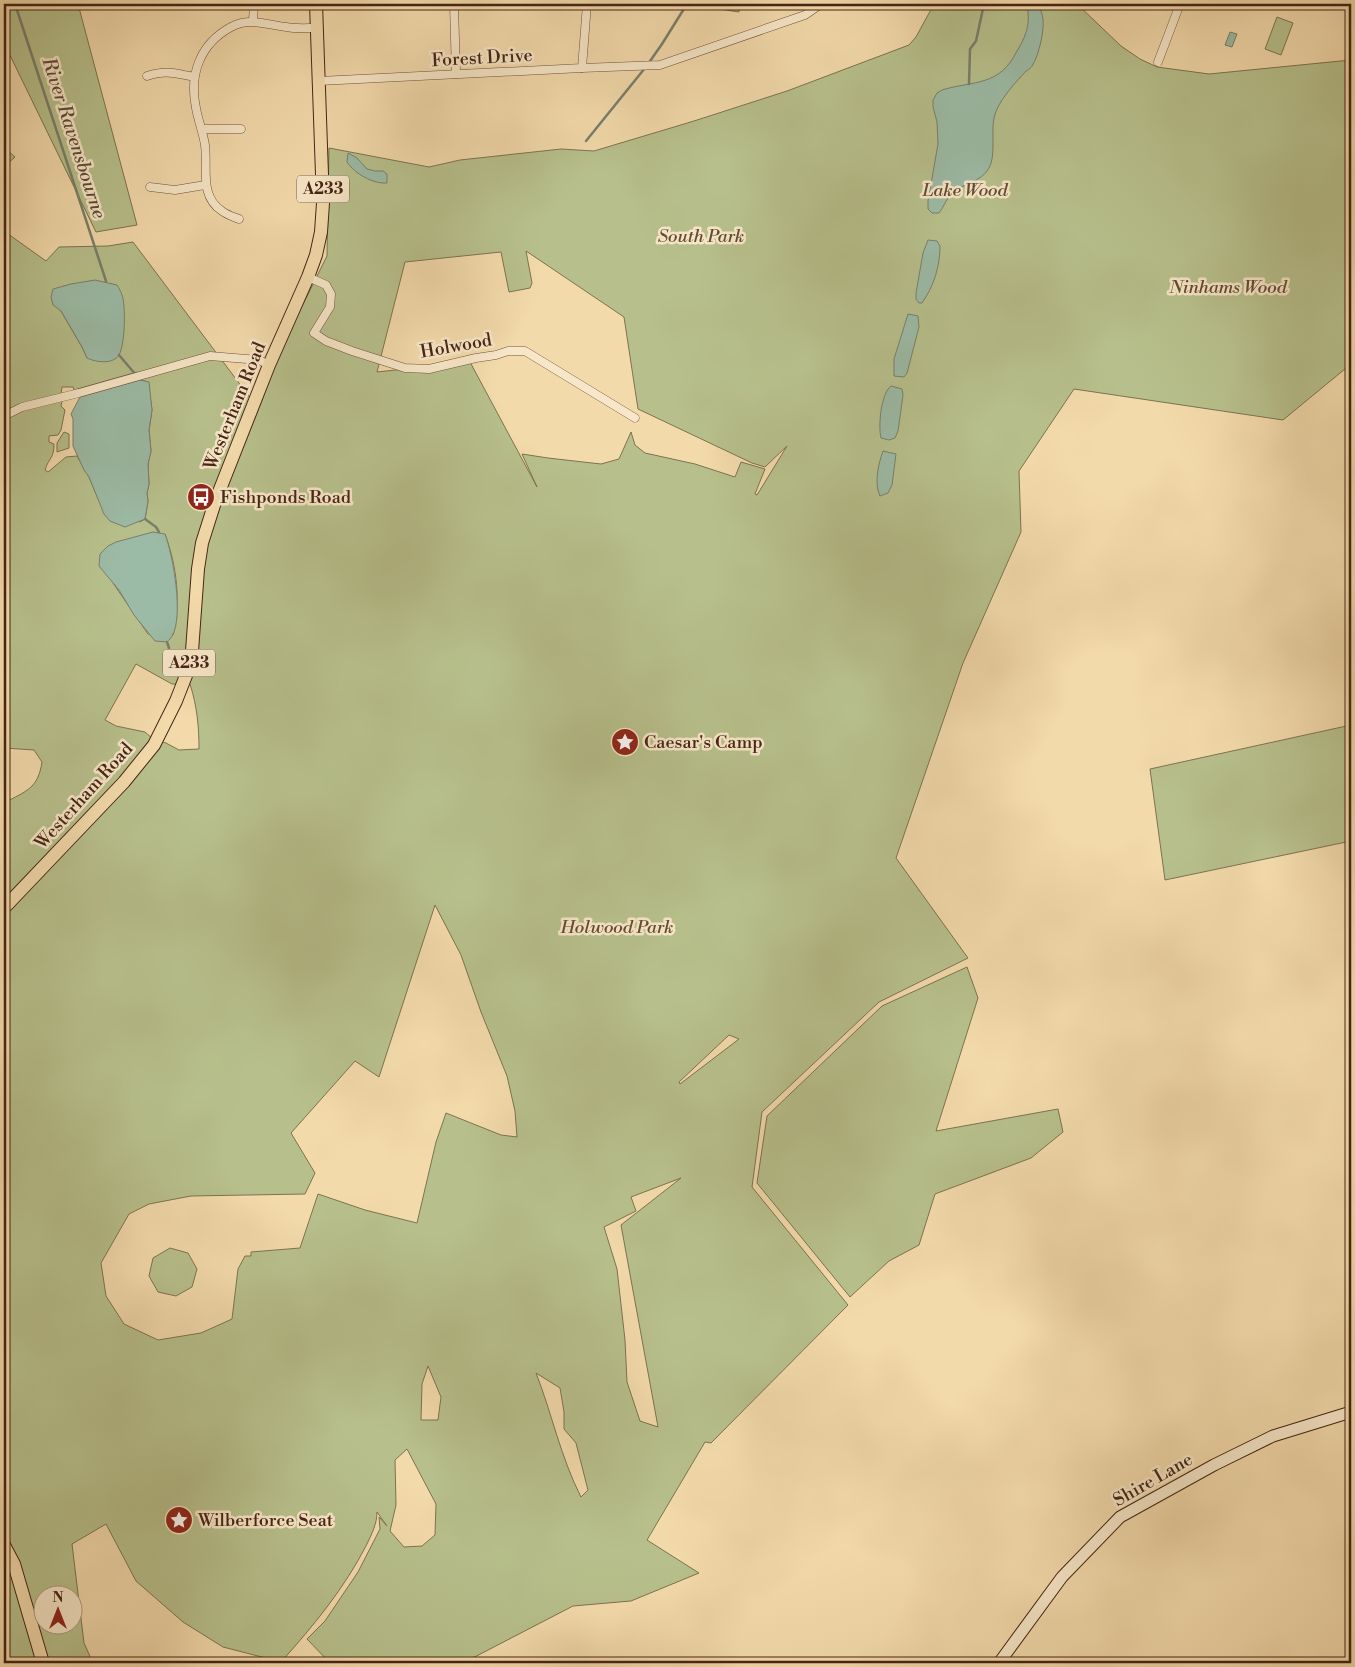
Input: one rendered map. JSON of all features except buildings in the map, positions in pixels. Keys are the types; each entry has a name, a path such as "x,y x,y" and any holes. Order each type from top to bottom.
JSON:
{"main road":[{"name":"Westerham Road","path":"4,908 124,782 154,745 176,701 187,673 192,651 198,569 202,544 215,502 269,365 308,277 316,255 321,232 323,203 316,4"},
{"path":"4,1545 14,1564 43,1663"}],"street":[{"path":"253,21 254,4"},
{"path":"454,4 456,74"},
{"path":"582,68 587,4"},
{"name":"Forest Drive","path":"319,81 660,65 805,15 821,4"},
{"path":"1158,62 1180,4"},
{"path":"239,220 222,212 216,206 205,185 205,146 196,108 194,77 202,54 218,34 233,26 253,21 287,28 317,28"},
{"path":"147,76 168,72 194,77"},
{"path":"202,129 241,129"},
{"path":"150,187 175,190 205,185"},
{"name":"Holwood","path":"308,277 326,286 332,294 330,306 314,333 326,341 405,368 429,369 508,351 525,351 635,418"},
{"path":"4,416 22,407 210,356 259,360 269,365"},
{"name":"Shire Lane","path":"999,1663 1062,1577 1120,1517 1214,1465 1273,1436 1351,1412"}],"green space":[{"path":"4,4 78,4 137,225 96,232 4,43"},
{"path":"720,4 740,4 739,12 719,9"},
{"path":"934,4 1077,4 1121,46 1140,59 1157,67 1209,74 1351,60 1351,364 1283,420 1074,389 1019,471 1021,532 963,663 896,858 968,958 879,1002 762,1112 752,1187 848,1305 711,1443 705,1442 647,1540 699,1573 631,1601 573,1606 463,1663 330,1663 307,1639 325,1621 358,1572 380,1529 379,1517 387,1526 377,1512 371,1536 348,1576 317,1620 281,1662 223,1647 183,1622 136,1581 106,1524 72,1544 77,1584 32,1584 32,1634 82,1634 82,1626 84,1643 93,1663 4,1663 4,803 25,792 34,784 42,762 34,750 4,748 4,231 46,261 59,247 108,246 133,242 254,403 327,256 329,148 429,167 460,160 561,149 594,151 787,91 909,45 916,37","holes":["526,251 624,317 638,409 752,463 765,467 787,446 757,495 755,494 765,469 741,462 735,477 695,464 645,453 635,445 631,432 619,459 601,464 522,454 537,487 470,362 377,372 405,262 501,252 509,292 530,288 532,283","61,311 104,361 87,358","137,372 140,380 148,382 152,410 149,430 151,451 148,464 148,501 145,519 140,522 100,503 89,477 77,456 66,457 48,472 45,470 54,449 54,444 49,442 49,436 58,435 61,430 65,410 61,406 62,401 39,404 39,399 61,394 62,387 73,387 74,390","165,534 177,584 177,610 173,635 148,634 113,583","136,664 172,684 190,684 197,716 199,749 179,750 153,739 145,732 116,726 105,720","435,905 461,955 481,1012 507,1076 515,1111 517,1137 501,1135 446,1113 436,1142 417,1223 365,1210 318,1194 300,1248 251,1252 251,1256 245,1256 238,1269 232,1319 201,1333 158,1340 124,1324 106,1296 101,1263 129,1214 149,1204 191,1196 305,1194 315,1173 291,1133 355,1061 379,1077","729,1035 739,1039 680,1084 679,1082","681,1178 621,1225 658,1427 640,1421 627,1382 625,1340 617,1269 604,1227 636,1211 631,1197","428,1366 441,1397 438,1420 421,1420 422,1384","536,1373 560,1388 564,1412 564,1429 576,1443 588,1490 581,1497 568,1467","407,1449 436,1504 435,1535 422,1546 404,1547 390,1531 396,1505 395,1460"]},
{"path":"1277,17 1293,23 1281,55 1265,49"},
{"path":"4,147 15,157 4,167"},
{"path":"64,432 69,434 69,448 57,452 57,443"},
{"path":"1351,725 1351,841 1165,880 1150,769"},
{"path":"967,967 978,998 936,1131 1058,1109 1063,1132 1031,1158 935,1194 919,1245 889,1261 850,1297 757,1183 767,1116 882,1006"},
{"path":"170,1248 188,1253 197,1269 192,1287 176,1296 158,1292 149,1276 153,1258"}],"shaded area":[{"path":"1028,4 1037,4 1042,13 1041,41 1032,67 1026,71 1007,93 996,112 993,124 993,151 989,168 981,177 955,190 939,213 932,213 928,209 928,201 938,144 933,100 937,93 942,90 994,77 1010,63 1021,45 1025,34 1028,20"},
{"path":"1230,32 1237,34 1232,47 1225,45"},
{"path":"348,153 357,158 367,169 383,171 387,174 387,183 370,180 355,170 347,162"},
{"path":"928,240 937,241 940,246 939,261 936,276 930,290 922,303 919,303 916,299 916,293 923,253"},
{"path":"95,280 117,285 123,300 123,343 119,355 113,360 108,361 95,361 87,358 61,311 53,305 51,297 53,289"},
{"path":"908,314 918,316 919,327 907,373 904,377 894,376 894,359"},
{"path":"140,380 149,382 152,410 149,430 151,451 148,464 148,501 145,519 125,527 110,521 104,514 89,477 73,446 73,419 71,414 80,397"},
{"path":"891,386 902,389 903,395 898,431 895,438 889,440 881,438 880,426 883,402"},
{"path":"883,451 896,454 892,485 888,493 880,496 877,474"},
{"path":"153,532 165,534 174,570 177,615 172,637 167,642 155,641 134,615 119,590 99,566 100,554 108,546"}],"waterway":[{"name":"River Ravensbourne","path":"15,4 106,281"},
{"path":"648,64 687,4"},
{"path":"969,84 970,49 976,41 984,4"},
{"path":"586,141 645,68"},
{"path":"119,355 136,375"},
{"path":"145,519 156,527 159,532"},
{"path":"167,642 169,648"}],"place":[{"name":"Fishponds Road","path":"201,497"},
{"name":"Caesar's Camp","path":"625,742"},
{"name":"Wilberforce Seat","path":"179,1520"}],"park label":[{"name":"Lake Wood","path":"965,190"},
{"name":"South Park","path":"701,236"},
{"name":"Ninhams Wood","path":"1228,287"},
{"name":"Holwood Park","path":"617,927"}]}
